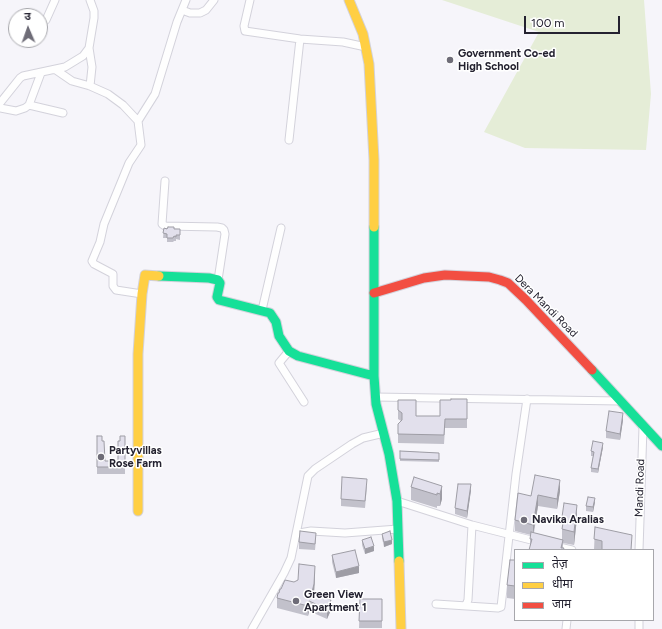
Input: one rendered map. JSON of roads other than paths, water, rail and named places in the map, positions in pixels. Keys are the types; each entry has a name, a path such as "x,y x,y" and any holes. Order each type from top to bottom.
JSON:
{"street":[{"path":"48,15 54,0"},
{"path":"90,0 94,11 89,48 92,67 90,86"},
{"path":"138,121 155,94 186,0"},
{"path":"182,10 190,13 200,13 206,10 214,0"},
{"path":"250,0 244,26 245,31 300,39 343,42 366,47"},
{"path":"349,0 355,12 366,47 369,64 374,160 375,397 384,433 397,501 401,629"},
{"path":"289,140 300,39"},
{"path":"0,103 23,76 56,70 74,63 83,56 89,48"},
{"path":"56,70 72,81 90,86 108,94 124,105 138,121 141,145 129,163 104,224 100,242 92,261 94,264 113,274 113,286 116,290 142,294"},
{"path":"0,108 16,111 22,110 29,105 41,73"},
{"path":"29,105 63,113"},
{"path":"165,181 163,225 218,227 224,230 225,234 218,280 220,283 217,297 219,300 270,313 274,318 279,336 284,345 289,351 298,356 374,376"},
{"path":"262,310 281,228"},
{"path":"138,511 138,354 143,277 146,274 210,278 218,280"},
{"name":"Dera Mandi Road","path":"374,293 424,278 438,276 465,275 500,280 508,283 600,378 643,427 662,446"},
{"path":"289,351 279,363 304,402"},
{"path":"375,397 620,401"},
{"path":"436,604 501,607 516,474 527,399"},
{"name":"Mandi Road","path":"639,549 643,427"},
{"path":"252,629 285,572 296,533 307,480 311,473 362,438 384,433"},
{"path":"397,501 472,525 565,549"},
{"path":"466,605 468,600 472,525"},
{"path":"296,533 398,529"}],"place":[{"name":"Government Co-ed High School","path":"450,60"},
{"name":"Partyvillas Rose Farm","path":"101,457"},
{"name":"Navika Aralias","path":"524,520"},
{"name":"Green View Apartment 1","path":"296,601"}]}
